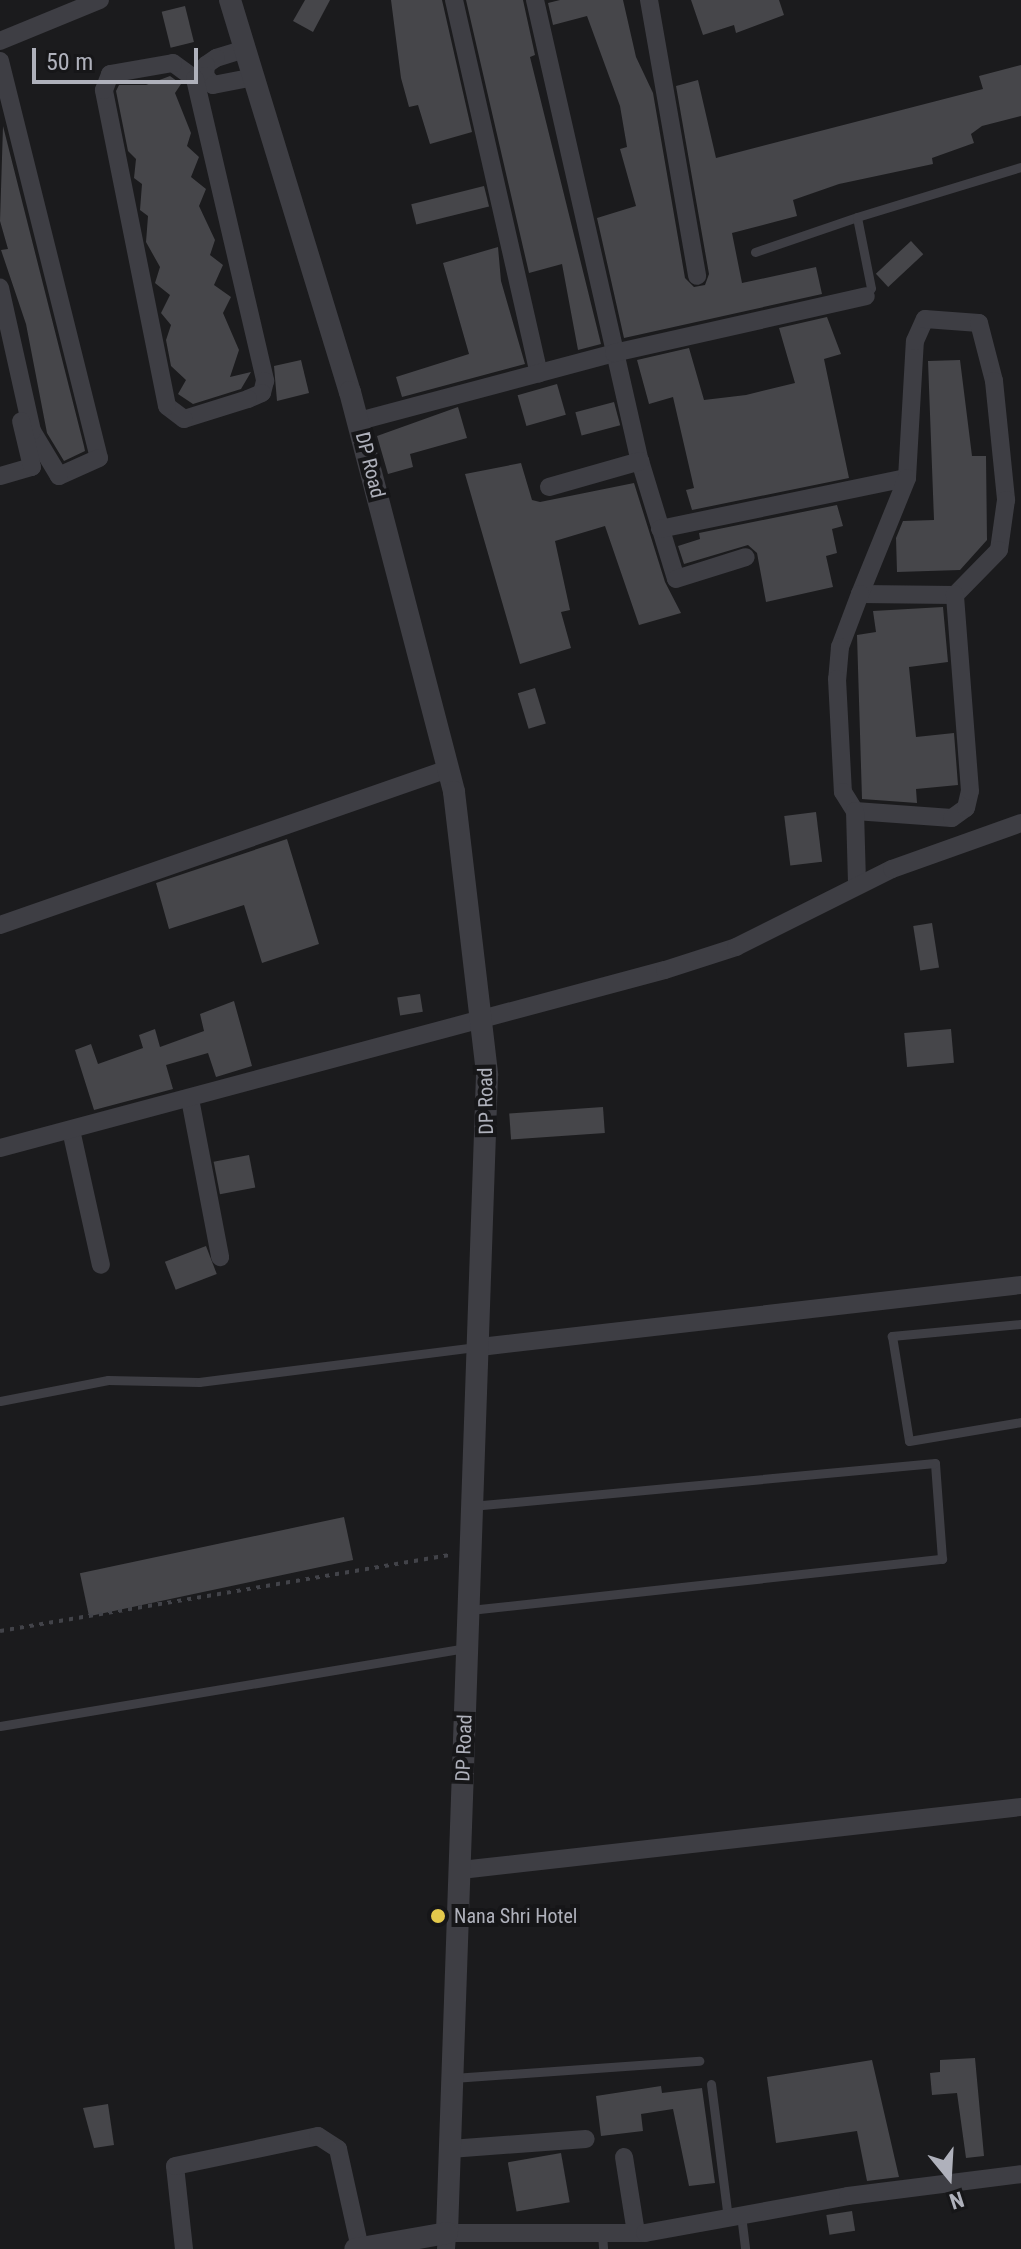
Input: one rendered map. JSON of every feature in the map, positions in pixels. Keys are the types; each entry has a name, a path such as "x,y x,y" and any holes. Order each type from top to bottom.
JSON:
{"street":[{"path":"0,41 100,0"},
{"name":"DP Road","path":"230,0 359,421 454,792 483,1023 487,1163 446,2241"},
{"path":"454,0 539,373"},
{"path":"535,0 640,461 676,579 746,557"},
{"path":"649,0 697,276"},
{"path":"245,49 206,65 200,77 265,381 262,393 184,419 167,406 104,90 110,74 173,63 200,77 213,85 254,77"},
{"path":"0,61 99,458 59,476 32,431 0,288"},
{"path":"359,421 614,353 866,296"},
{"path":"857,884 855,811 843,792 837,679 840,647 860,594 907,478 916,413 915,341 925,319 979,323 994,381 1006,500 999,550 955,595 860,594"},
{"path":"0,332 32,467 0,476"},
{"path":"549,487 640,461"},
{"path":"660,529 907,478"},
{"path":"855,811 952,818 966,808 970,791 955,595"},
{"path":"0,925 448,769"},
{"path":"0,1148 483,1023 736,947 857,884 1021,823"},
{"path":"190,1099 220,1257"},
{"path":"71,1130 101,1265"},
{"path":"480,1347 1021,1285"},
{"path":"461,1870 1021,1807"},
{"path":"184,2249 175,2166 318,2136 338,2149 367,2248 446,2241 603,2241 734,2216 1021,2174"},
{"path":"450,2149 586,2139"},
{"path":"624,2157 636,2233"}],"lane":[{"path":"755,252 1021,167"},
{"path":"857,217 871,288 866,296"},
{"path":"1021,1324 892,1336 909,1441 1021,1422"},
{"path":"0,1401 108,1380 199,1382 480,1347"},
{"path":"470,1610 942,1559 935,1463 474,1506"},
{"path":"0,1726 467,1648"},
{"path":"453,2078 699,2061"},
{"path":"711,2084 734,2216 745,2249"}],"path":[{"path":"0,1631 472,1552"}],"building":[{"path":"305,0 330,0 313,32 293,21"},
{"path":"391,0 442,0 472,132 430,144 418,105 409,107 401,78"},
{"path":"466,0 523,0 535,55 530,57 601,344 578,350 562,264 529,273"},
{"path":"560,0 623,0 636,57 653,93 685,278 694,287 705,285 709,274 676,86 698,80 716,158 983,89 979,76 1021,65 1021,116 982,126 971,134 974,143 932,158 933,164 839,184 793,200 797,216 732,233 742,283 816,267 822,294 624,338 597,218 636,206 620,149 627,147 620,106 587,16 553,25 548,3"},
{"path":"691,0 779,0 784,15 736,33 734,25 703,35"},
{"path":"185,6 194,42 171,48 162,12"},
{"path":"170,76 181,84 175,93 191,133 187,146 199,157 191,177 206,189 199,206 215,240 210,255 223,265 214,285 231,297 223,313 239,350 230,377 251,372 241,389 193,404 178,394 186,380 171,366 166,340 171,325 161,313 170,295 155,283 160,267 146,242 148,216 140,210 142,184 134,178 136,159 128,151 116,91 119,85 146,85"},
{"path":"3,126 85,451 64,461 47,433 26,324 1,250 8,249 0,221"},
{"path":"484,186 489,206 416,225 411,204"},
{"path":"911,241 923,254 888,287 876,274"},
{"path":"498,247 501,281 525,364 402,397 396,377 469,354 443,263"},
{"path":"827,317 841,354 824,359 849,478 692,510 686,490 694,488 673,397 649,404 637,360 689,348 704,400 746,395 795,383 779,328"},
{"path":"301,360 309,393 277,401 274,366"},
{"path":"960,360 972,456 986,456 987,540 960,570 897,572 896,538 903,521 934,520 928,361"},
{"path":"557,384 566,415 526,426 518,395"},
{"path":"614,402 620,425 582,436 575,412"},
{"path":"458,407 467,438 410,454 413,467 388,474 377,436"},
{"path":"521,463 532,500 540,502 634,483 665,582 681,613 639,625 605,526 555,541 570,610 561,612 571,648 520,664 465,474"},
{"path":"837,505 843,526 832,529 837,553 826,556 833,587 766,602 757,553 748,545 684,564 678,546 700,539 699,533"},
{"path":"943,607 948,662 909,667 916,737 954,733 958,785 916,789 917,803 862,799 857,635 876,632 873,611"},
{"path":"535,688 546,723 529,729 518,693"},
{"path":"816,812 822,862 790,866 784,816"},
{"path":"287,839 319,944 262,963 244,905 169,929 156,883"},
{"path":"932,923 939,967 920,970 913,926"},
{"path":"420,994 423,1012 400,1015 397,998"},
{"path":"234,1001 252,1066 216,1077 208,1053 166,1065 173,1089 94,1110 75,1050 91,1044 98,1064 143,1048 139,1035 155,1029 160,1047 204,1031 200,1014"},
{"path":"951,1029 954,1063 907,1067 904,1033"},
{"path":"603,1107 605,1133 511,1139 509,1114"},
{"path":"249,1155 255,1187 220,1194 214,1162"},
{"path":"206,1246 217,1274 176,1290 165,1262"},
{"path":"344,1517 353,1560 89,1616 80,1573"},
{"path":"975,2058 984,2156 966,2158 957,2093 932,2095 930,2073 940,2072 940,2060"},
{"path":"872,2060 899,2177 867,2181 857,2131 776,2143 767,2077"},
{"path":"661,2086 662,2093 702,2088 715,2183 689,2186 673,2109 641,2114 643,2131 601,2136 596,2096"},
{"path":"108,2104 114,2145 94,2148 83,2108"},
{"path":"561,2153 570,2202 517,2212 508,2162"},
{"path":"852,2211 855,2231 829,2235 826,2215"}],"place":[{"name":"Nana Shri Hotel","path":"438,1916"}]}
